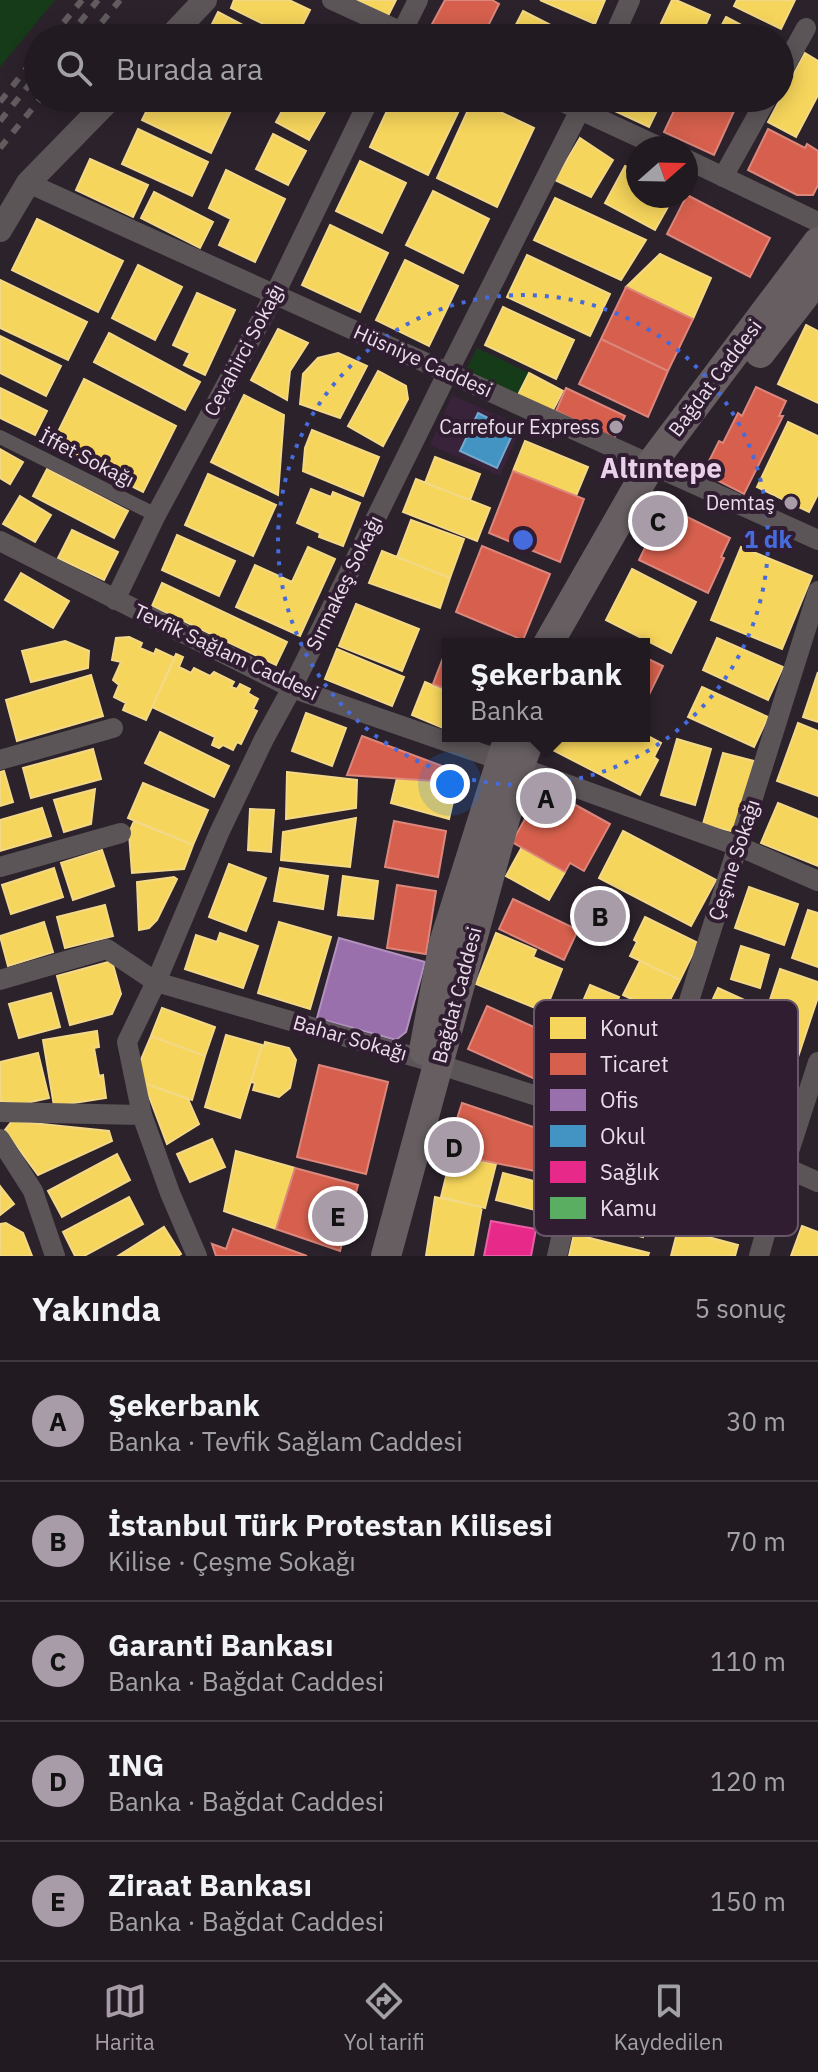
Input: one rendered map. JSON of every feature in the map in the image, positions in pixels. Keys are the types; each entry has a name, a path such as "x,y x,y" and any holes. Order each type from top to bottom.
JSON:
{"main road":[{"name":"Bağdat Caddesi","path":"552,638 658,467 818,242"},
{"name":"Bağdat Caddesi","path":"570,638 658,467 818,278"},
{"name":"Bağdat Caddesi","path":"386,1256 430,1062 444,943 510,754"},
{"name":"Bağdat Caddesi","path":"367,1256 430,1062"}],"street":[{"path":"182,24 205,0"},
{"path":"332,0 381,24"},
{"path":"409,24 418,0"},
{"path":"619,24 630,0"},
{"path":"794,50 806,28"},
{"path":"0,230 28,183 97,112"},
{"name":"Cevahirci Sokağı","path":"115,600 156,515 274,296 363,112"},
{"name":"Sırmakeş Sokağı","path":"197,1256 142,1115 127,1042 264,739 580,112"},
{"path":"598,112 641,136"},
{"path":"723,177 759,112"},
{"path":"698,165 818,222"},
{"name":"Hüsniye Caddesi","path":"28,183 818,540"},
{"name":"İffet Sokağı","path":"0,437 156,515"},
{"name":"Tevfik Sağlam Caddesi","path":"0,541 292,688 442,733"},
{"name":"Çeşme Sokağı","path":"689,1000 818,591"},
{"path":"0,760 113,728"},
{"name":"Tevfik Sağlam Caddesi","path":"470,742 510,754 818,881"},
{"path":"0,867 121,833"},
{"name":"Bahar Sokağı","path":"0,980 107,949 156,982 534,1095"},
{"path":"798,1124 818,1062"},
{"path":"0,1112 142,1115"},
{"path":"0,1139 33,1191 55,1256"},
{"name":"Bahar Sokağı","path":"798,1173 818,1182"},
{"path":"557,1256 562,1236"},
{"path":"759,1256 765,1236"}],"shaded area":[{"path":"452,395 522,426 500,476 430,445"}],"green space":[{"path":"0,0 55,0 35,24 24,24 24,38 0,67"},
{"path":"477,348 529,373 517,397 465,372"}],"building: Konut":[{"path":"234,0 289,0 310,10 303,24 264,24 231,8"},
{"path":"356,0 396,0 388,16"},
{"path":"540,0 605,0 595,24"},
{"path":"672,0 710,15 706,24 661,24"},
{"path":"737,0 795,0 783,24 771,24 734,6"},
{"path":"523,11 549,24 516,24"},
{"path":"218,12 241,24 212,24"},
{"path":"726,17 739,24 722,24"},
{"path":"805,53 818,61 818,95 796,137 768,122 773,112 794,112 794,74"},
{"path":"146,112 230,112 211,153 142,120"},
{"path":"281,112 325,112 309,140 276,122"},
{"path":"386,112 458,112 428,175 370,147"},
{"path":"467,112 500,112 534,128 497,207 437,178"},
{"path":"617,112 656,112 649,127"},
{"path":"138,129 208,162 192,196 122,164"},
{"path":"273,134 306,151 288,185 256,169"},
{"path":"580,138 613,160 591,197 555,180"},
{"path":"90,159 148,185 133,217 76,190"},
{"path":"360,161 406,183 382,233 336,211"},
{"path":"625,166 626,208 667,208 655,230 605,203"},
{"path":"226,170 285,199 255,262 219,245 231,219 209,208"},
{"path":"433,191 489,219 463,273 406,245"},
{"path":"154,192 213,222 200,248 141,218"},
{"path":"555,198 646,240 621,280 534,240"},
{"path":"37,219 123,261 98,312 12,270"},
{"path":"330,225 388,253 360,312 302,285"},
{"path":"660,254 711,278 693,319 626,287"},
{"path":"527,255 610,294 590,336 507,297"},
{"path":"405,260 458,286 429,346 376,320"},
{"path":"138,265 182,287 155,340 112,318"},
{"path":"0,280 87,322 68,360 0,328"},
{"path":"197,293 235,310 205,375 184,365 190,353 173,345"},
{"path":"503,307 574,340 556,379 485,345"},
{"path":"806,325 818,331 818,403 778,384"},
{"path":"278,329 308,343 290,371 287,400 251,380"},
{"path":"109,333 200,382 185,410 94,362"},
{"path":"0,336 61,366 46,396 0,373"},
{"path":"338,353 367,366 340,418 300,404 303,374 318,358"},
{"path":"378,371 406,386 408,399 383,446 348,426"},
{"path":"529,373 563,391 552,412 517,397"},
{"path":"84,379 176,426 143,492 51,446"},
{"path":"0,388 47,411 35,435 0,418"},
{"path":"244,395 284,415 278,495 211,462"},
{"path":"788,422 818,436 818,494 809,512 757,487"},
{"path":"312,430 379,457 363,496 303,471 305,448"},
{"path":"525,441 588,467 576,496 513,471"},
{"path":"0,449 23,462 10,484 0,478"},
{"path":"435,457 480,474 470,500 425,483"},
{"path":"47,469 128,511 114,538 33,496"},
{"path":"208,474 276,505 253,556 185,525"},
{"path":"416,479 490,508 477,541 403,512"},
{"path":"311,489 331,497 333,492 360,503 343,546 319,537 320,533 297,523"},
{"path":"20,496 51,515 35,542 3,524"},
{"path":"411,520 464,539 450,578 397,557"},
{"path":"72,530 118,552 104,580 58,558"},
{"path":"177,535 235,561 219,596 162,570"},
{"path":"308,547 335,559 300,636 236,607 255,565 292,582"},
{"path":"741,547 812,576 782,649 711,620"},
{"path":"382,551 450,578 440,608 369,583"},
{"path":"632,569 696,602 671,653 650,642 650,638 641,638 606,620"},
{"path":"21,573 69,601 53,628 5,600"},
{"path":"162,583 287,642 276,665 152,606"},
{"path":"356,604 419,629 402,671 339,646"},
{"path":"129,637 142,643 140,648 154,654 156,649 175,658 146,720 123,710 126,703 114,697 119,685 113,680 121,662 112,660 116,638"},
{"path":"717,638 783,667 768,700 703,670"},
{"path":"65,641 89,651 88,668 31,682 22,651"},
{"path":"337,649 404,677 392,706 325,679"},
{"path":"176,654 183,657 179,667 191,673 194,668 210,676 214,672 234,682 231,687 237,689 240,684 250,689 248,693 258,699 253,709 257,711 241,744 237,742 233,750 223,745 219,748 212,745 215,737 152,707"},
{"path":"818,672 818,722 803,717"},
{"path":"91,675 103,716 17,741 6,700"},
{"path":"425,682 442,689 442,728 412,715"},
{"path":"702,687 768,717 754,747 688,717"},
{"path":"306,713 346,728 332,766 292,751"},
{"path":"798,723 818,731 818,796 777,781"},
{"path":"160,732 229,766 214,797 145,763"},
{"path":"650,737 661,743 654,757 658,760 640,795 549,748 552,742 650,742"},
{"path":"677,739 711,749 695,805 661,795"},
{"path":"93,749 101,779 31,798 23,768"},
{"path":"723,753 754,761 735,832 703,824"},
{"path":"4,771 13,802 0,806 0,772"},
{"path":"287,772 357,780 356,808 286,819"},
{"path":"397,778 457,784 449,819 391,803"},
{"path":"143,783 208,810 193,845 128,818"},
{"path":"95,789 91,824 64,832 54,800"},
{"path":"778,803 818,819 818,866 761,843"},
{"path":"42,808 51,836 0,851 0,820"},
{"path":"250,809 274,810 271,852 248,850"},
{"path":"356,818 350,867 281,860 283,832"},
{"path":"134,821 193,845 184,869 132,873 129,833"},
{"path":"623,831 716,880 691,926 599,878"},
{"path":"522,847 565,872 549,900 506,876"},
{"path":"102,850 114,886 73,900 61,863"},
{"path":"229,864 266,878 246,931 209,917"},
{"path":"54,868 63,897 11,914 2,885"},
{"path":"280,868 328,876 323,909 274,901"},
{"path":"343,876 378,881 373,919 338,915"},
{"path":"177,879 157,920 149,928 139,930 137,882"},
{"path":"749,887 798,904 784,945 735,928"},
{"path":"105,905 113,936 65,948 57,917"},
{"path":"808,910 818,913 818,967 792,958"},
{"path":"645,917 698,943 680,980 630,956"},
{"path":"44,922 53,952 8,966 0,936"},
{"path":"279,922 331,937 310,1009 258,993"},
{"path":"220,933 258,946 243,988 185,969 196,935 217,942"},
{"path":"496,933 536,950 533,957 562,969 550,1000 534,1000 534,1008 476,984"},
{"path":"741,946 769,955 760,988 731,979"},
{"path":"112,961 121,994 112,1014 70,1025 57,976"},
{"path":"640,961 680,980 670,1000 634,1000 623,995"},
{"path":"780,969 818,982 818,997 798,1057 798,1000 770,1000"},
{"path":"590,985 619,997 618,1000 584,1000"},
{"path":"718,988 744,1000 712,1000"},
{"path":"51,993 60,1027 19,1038 9,1004"},
{"path":"162,1008 215,1027 205,1056 151,1036"},
{"path":"97,1031 99,1047 94,1048 99,1076 103,1075 106,1098 54,1106 43,1040"},
{"path":"226,1035 262,1045 240,1118 205,1107"},
{"path":"151,1036 205,1056 192,1100 144,1083 137,1069"},
{"path":"265,1042 289,1048 296,1060 290,1088 279,1097 253,1090 255,1083 251,1082"},
{"path":"38,1053 49,1098 22,1104 0,1101 0,1062"},
{"path":"144,1083 188,1099 199,1124 167,1144"},
{"path":"12,1121 109,1131 112,1141 38,1175 5,1130"},
{"path":"212,1139 225,1167 190,1182 177,1154"},
{"path":"236,1151 295,1168 276,1229 224,1211"},
{"path":"117,1154 130,1180 62,1217 48,1191"},
{"path":"451,1156 496,1164 485,1208 441,1197"},
{"path":"503,1173 534,1181 534,1210 496,1200"},
{"path":"0,1186 14,1204 0,1215"},
{"path":"129,1197 143,1224 84,1256 75,1256 63,1232"},
{"path":"435,1197 482,1207 473,1256 426,1256"},
{"path":"6,1223 23,1233 32,1256 0,1256 0,1224"},
{"path":"802,1226 818,1232 818,1256 791,1256"},
{"path":"164,1227 181,1254 178,1256 118,1256"},
{"path":"574,1236 649,1253 648,1256 569,1256"},
{"path":"676,1236 704,1236 738,1245 735,1256 671,1256"}],"building: Ticaret":[{"path":"445,0 492,0 499,4 489,24 432,24"},
{"path":"673,112 734,112 714,155 698,148 698,136 673,136 664,132"},
{"path":"768,129 805,148 807,144 818,151 818,185 813,195 797,195 748,170"},
{"path":"698,201 770,238 750,277 667,234 680,208 698,208"},
{"path":"626,287 693,319 668,371 601,339"},
{"path":"601,339 668,371 648,417 579,384"},
{"path":"756,387 786,401 779,416 783,416 744,494 703,473 738,413 742,416"},
{"path":"566,388 625,416 614,439 556,411"},
{"path":"513,471 584,499 560,562 489,533"},
{"path":"665,506 730,538 708,593 639,560"},
{"path":"482,546 550,574 524,638 456,612"},
{"path":"650,660 663,666 650,693"},
{"path":"442,661 442,688 433,684"},
{"path":"362,736 453,770 449,782 347,775"},
{"path":"543,787 610,824 584,871 570,863 565,872 512,842"},
{"path":"394,821 446,831 438,877 385,867"},
{"path":"397,885 436,891 426,954 387,948"},
{"path":"513,899 578,930 564,960 499,929"},
{"path":"487,1006 534,1027 534,1078 468,1049"},
{"path":"319,1065 388,1082 366,1174 297,1157"},
{"path":"462,1103 534,1127 534,1171 446,1153"},
{"path":"295,1168 358,1185 340,1251 276,1229"},
{"path":"233,1229 307,1256 216,1256 212,1244 226,1249"}],"building: Ofis":[{"path":"339,938 425,962 406,1032 396,1040 317,1018"}],"building: Okul":[{"path":"478,413 514,431 497,468 460,451"}],"building: Sağlık":[{"path":"491,1221 534,1229 531,1256 484,1256"}],"building: Kamu":[{"path":"589,894 624,913 610,938 576,919"}],"railway":[{"path":"62,24 82,0"},
{"path":"78,24 98,0"},
{"path":"100,24 120,0"},
{"path":"0,102 24,72"},
{"path":"0,121 24,91"},
{"path":"0,148 30,112"}],"place":[{"name":"Carrefour Express","path":"616,427"},
{"name":"Demtaş","path":"791,503"},
{"name":"Garanti Bankası","path":"658,521"},
{"name":"Şekerbank","path":"546,798"},
{"name":"İstanbul Türk Protestan Kilisesi","path":"600,916"},
{"name":"ING","path":"454,1147"},
{"name":"Ziraat Bankası","path":"338,1216"}],"district":[{"name":"Altıntepe","path":"661,468"}]}
